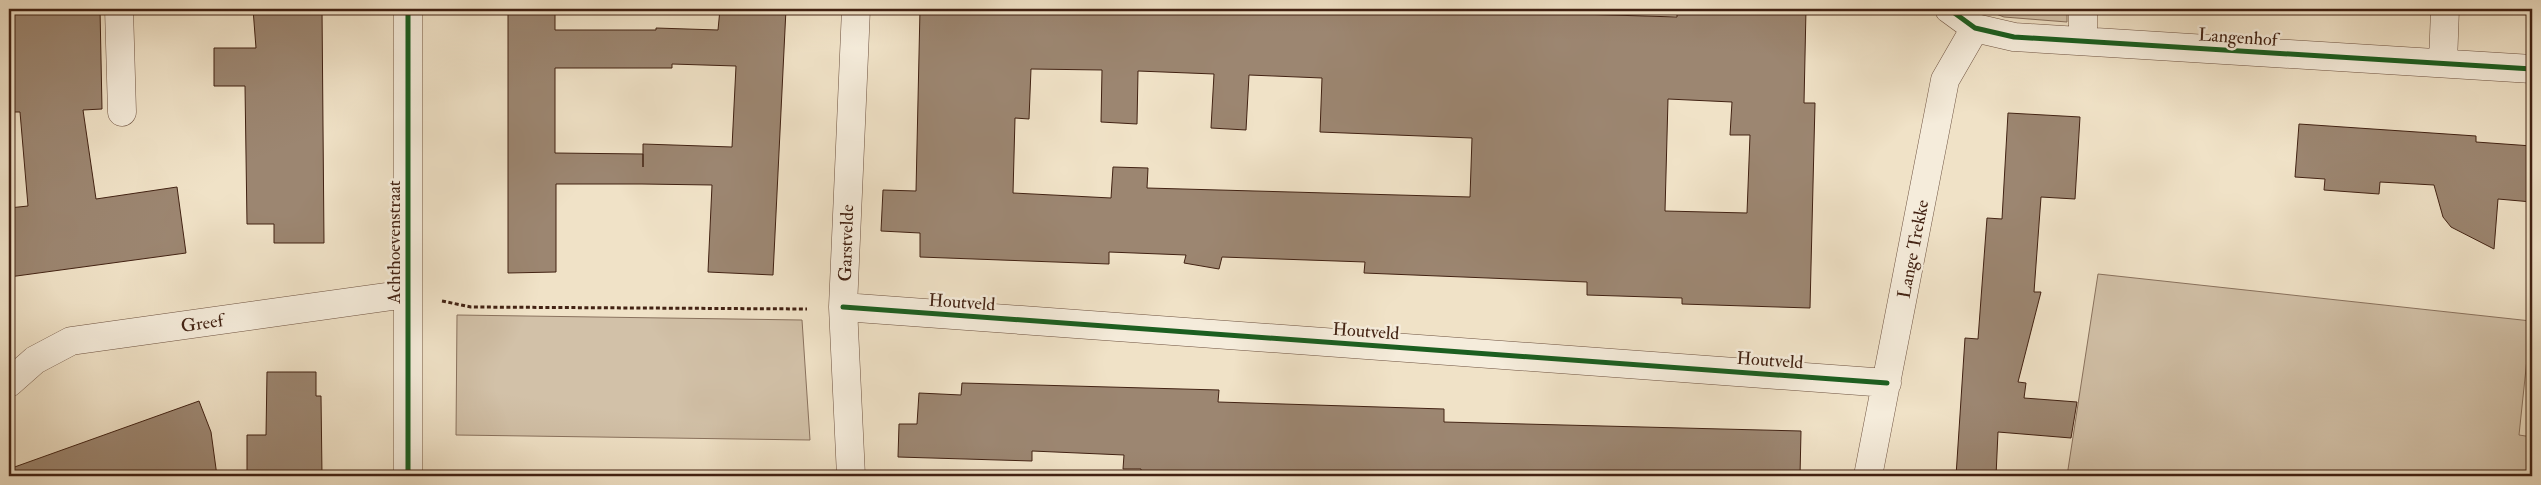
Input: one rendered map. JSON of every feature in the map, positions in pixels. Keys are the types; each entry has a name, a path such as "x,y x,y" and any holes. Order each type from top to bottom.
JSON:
{"street":[{"path":"119,9 122,112"},
{"name":"Achthoevenstraat","path":"408,9 408,476"},
{"name":"Garstvelde","path":"851,476 843,307 856,9"},
{"name":"Langenhof","path":"1949,9 1975,28 2014,37 2532,69"},
{"path":"2083,9 2083,41"},
{"path":"2443,63 2445,9"},
{"name":"Lange Trekke","path":"1868,476 1945,80 1975,28"},
{"name":"Greef","path":"9,383 35,360 71,341 408,294"},
{"name":"Houtveld","path":"843,307 1887,383"}],"path":[{"path":"408,294 471,307 796,310 843,307"}],"shaded area":[{"path":"1983,9 2067,9 2067,22 2004,17"},
{"path":"2098,274 2531,321 2519,435 2532,437 2532,476 2067,476"},
{"path":"457,315 802,320 810,440 456,435"}],"building":[{"path":"9,9 100,9 102,109 83,110 96,199 177,187 186,253 9,277 9,208 28,206 20,112 9,112"},
{"path":"253,9 322,9 324,243 274,243 274,224 247,224 245,86 214,86 214,48 256,48"},
{"path":"508,9 555,9 555,30 656,30 656,28 718,30 720,9 786,9 773,275 708,272 712,185 642,184 556,184 556,272 508,273","holes":["672,64 736,66 732,147 643,144 643,154 555,153 555,68 672,68"]},
{"path":"920,9 1414,9 1677,17 1677,9 1806,9 1804,103 1815,103 1810,308 1682,304 1682,298 1587,295 1587,282 1364,273 1365,262 1222,257 1219,269 1184,263 1186,255 1109,252 1109,264 920,257 920,233 881,231 883,190 916,191","holes":["1031,69 1102,70 1101,122 1137,124 1138,71 1214,74 1211,128 1246,130 1249,75 1322,78 1320,132 1472,138 1470,197 1147,188 1148,168 1113,167 1111,198 1013,193 1015,118 1029,119","1668,99 1732,102 1730,135 1750,135 1747,213 1665,211"]},
{"path":"2008,113 2080,117 2075,199 2041,197 2034,292 2041,292 2018,382 2026,383 2024,398 2077,402 2071,438 1998,432 1996,476 1956,476 1965,338 1978,339 1987,218 2002,219"},
{"path":"2299,124 2476,136 2476,142 2532,146 2532,202 2498,199 2494,249 2451,227 2443,217 2434,185 2380,182 2379,194 2324,190 2325,179 2295,177"},
{"path":"267,372 316,372 316,396 321,396 322,475 247,476 247,435 266,435"},
{"path":"962,383 1219,390 1218,402 1444,409 1444,422 1801,431 1800,476 1141,476 1141,469 1123,469 1124,455 1032,451 1032,461 898,457 899,424 917,424 919,393 961,395"},
{"path":"199,401 211,432 217,476 9,476 9,469"}],"cycle path":[{"path":"408,9 408,476"},
{"path":"1949,9 1975,28 2014,37 2532,69"},
{"path":"843,307 1887,383"}]}
